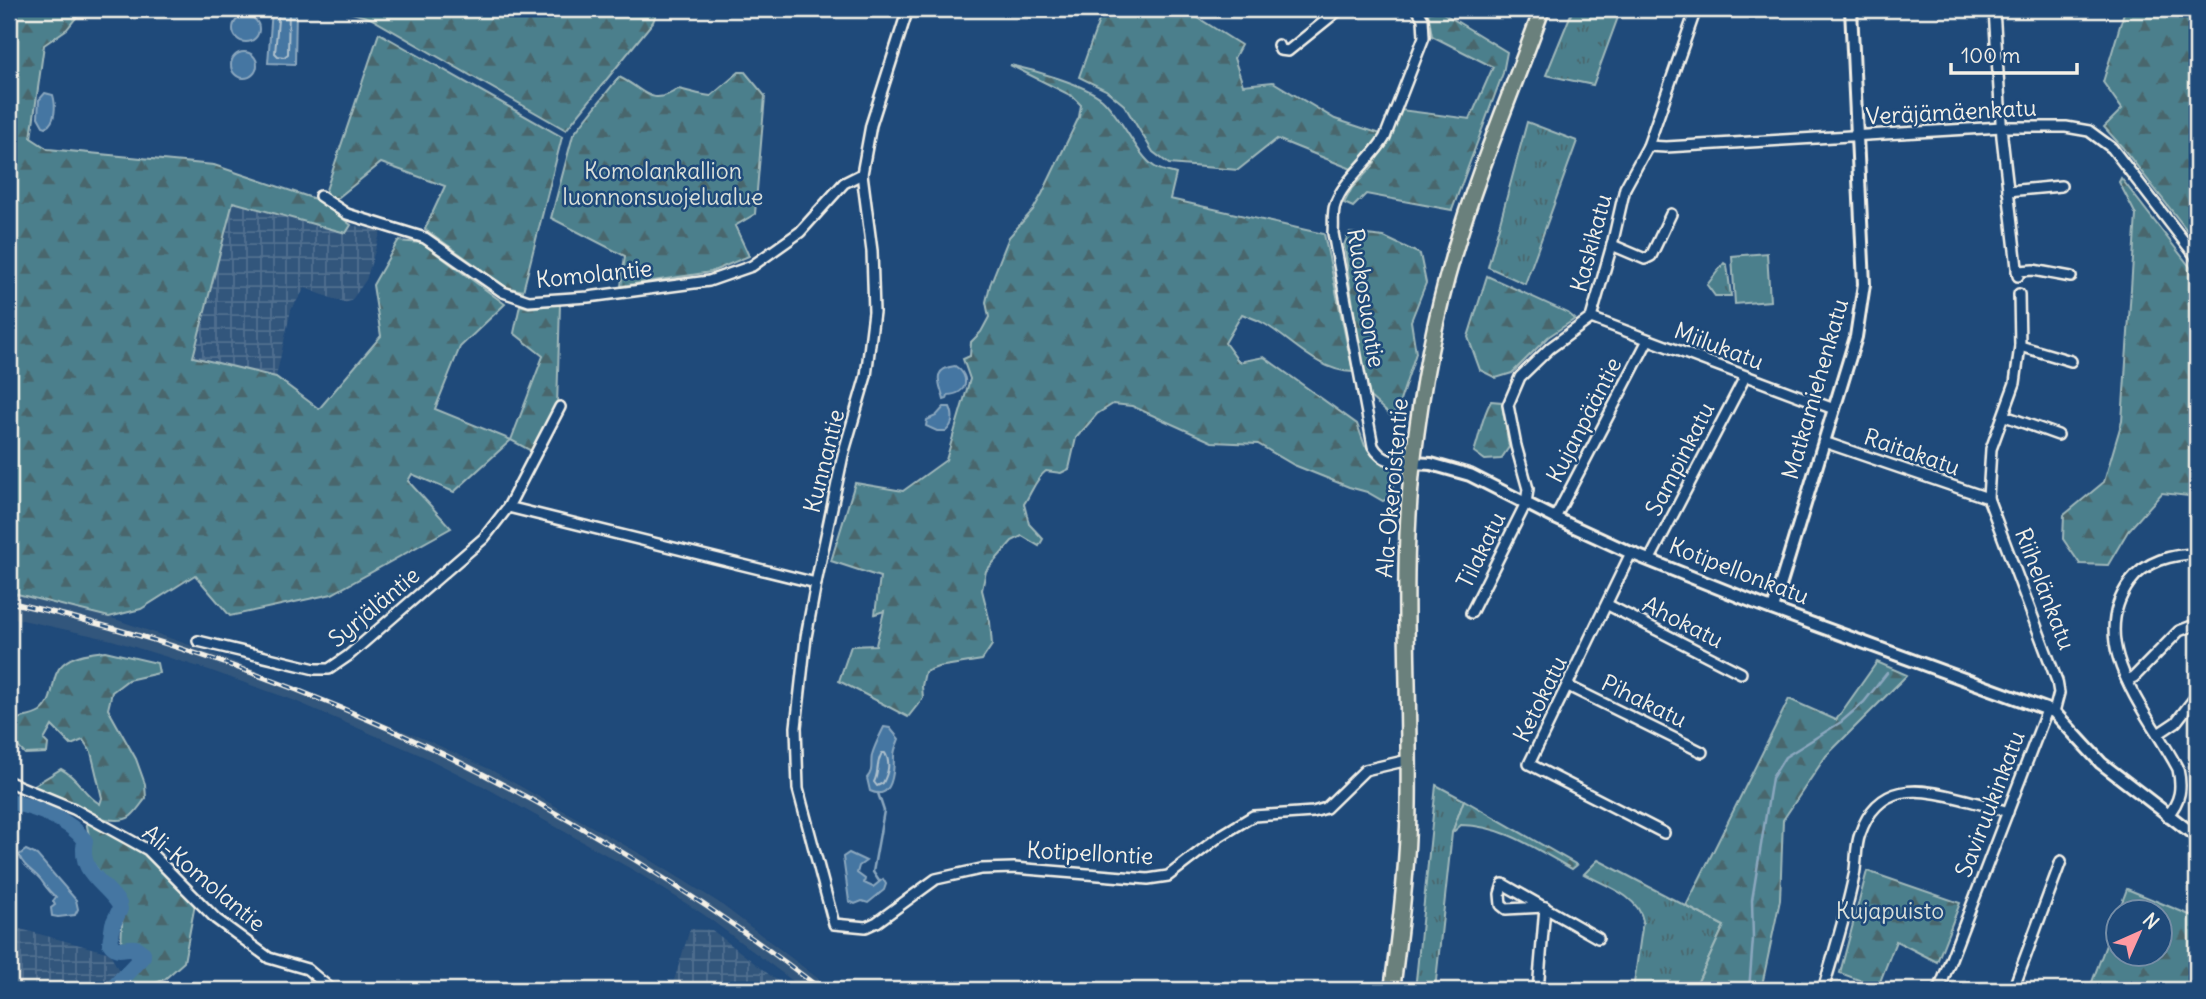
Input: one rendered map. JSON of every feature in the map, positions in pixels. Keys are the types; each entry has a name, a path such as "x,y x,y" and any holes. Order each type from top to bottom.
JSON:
{"main road":[{"name":"Ala-Okeroistentie","path":"1392,990 1408,827 1406,576 1413,463 1436,320 1454,253 1484,163 1542,9"}],"street":[{"name":"Kunnantie","path":"834,924 798,789 796,727 806,637 816,583 843,455 866,376 874,312 872,250 862,174 871,125 908,9"},
{"path":"1278,46 1280,50 1287,51 1340,9"},
{"name":"Ruokosuontie","path":"1413,463 1386,460 1373,446 1333,233 1334,207 1339,196 1377,152 1424,37 1423,19 1417,9"},
{"name":"Kaskikatu","path":"1525,503 1528,489 1508,405 1520,377 1550,348 1591,318 1625,188 1648,146 1696,9"},
{"name":"Matkamiehenkatu","path":"1773,609 1856,337 1863,304 1851,9"},
{"path":"1994,9 2002,127 2017,274 2034,270 2071,276"},
{"name":"Veräjämäenkatu","path":"1648,146 2002,127 2066,127 2090,131 2101,138 2136,177 2197,258"},
{"name":"Komolantie","path":"320,196 347,214 425,238 503,292 529,301 588,297 709,281 752,267 800,232 844,183 862,174"},
{"path":"2008,191 2061,186"},
{"path":"1612,246 1645,259 1651,256 1671,214"},
{"name":"Riihelänkatu","path":"2019,294 2020,346 2015,383 1992,449 1989,498 2057,681 2059,693 2051,711"},
{"name":"Miilukatu","path":"1591,318 1834,409"},
{"name":"Kujanpääntie","path":"1555,518 1648,340"},
{"path":"2020,346 2071,361"},
{"name":"Sampinkatu","path":"1650,559 1745,377"},
{"name":"Syrjäläntie","path":"198,640 315,670 329,669 348,656 484,538 508,508 560,407"},
{"path":"2005,416 2059,435"},
{"name":"Raitakatu","path":"1824,442 1989,498"},
{"name":"Kotipellonkatu","path":"1413,463 1457,470 1631,552 1773,609 2051,711"},
{"name":"Tilakatu","path":"1471,613 1525,503"},
{"path":"508,508 816,583"},
{"name":"Ketokatu","path":"1631,552 1529,764 1664,833"},
{"path":"2167,816 2179,798 2178,768 2127,680 2118,658 2113,618 2120,596 2133,577 2145,567 2162,559 2197,554"},
{"name":"Ahokatu","path":"1608,604 1741,673"},
{"path":"2127,680 2134,677 2179,631 2197,624"},
{"name":"Pihakatu","path":"1568,686 1702,752"},
{"path":"2158,734 2176,722 2197,695"},
{"path":"2051,711 2101,763 2197,837"},
{"name":"Saviruukinkatu","path":"1939,990 2051,711"},
{"name":"Kotipellontie","path":"834,924 866,927 936,879 981,869 1014,868 1148,879 1168,876 1220,835 1253,816 1313,812 1326,808 1365,770 1408,760"},
{"name":"Ali-Komolantie","path":"9,782 74,809 148,850 216,919 269,958 307,969 332,990"},
{"path":"1823,990 1855,874 1858,837 1866,819 1877,806 1891,794 1908,790 1931,791 2008,813"},
{"path":"2013,990 2061,861"},
{"path":"1545,907 1506,909 1501,905 1503,884 1535,901 1598,938"},
{"path":"1538,990 1545,907"}],"shaded area":[{"path":"233,201 346,233 351,225 381,231 366,280 351,301 344,303 305,288 291,310 276,377 193,357"},
{"path":"9,592 109,617 215,654 431,742 491,770 644,856 718,902 833,990 805,990 703,914 635,871 483,786 425,757 293,700 209,670 112,640 9,617"},
{"path":"9,926 110,953 119,971 107,990 9,990"},
{"path":"690,929 712,930 789,990 671,990"}],"green space":[{"path":"9,9 83,9 67,29 44,45 31,138 48,149 214,165 318,200 351,225 346,233 233,202 193,357 276,377 319,409 381,336 373,285 398,241 422,243 505,304 460,347 435,409 511,440 454,492 412,474 408,481 451,528 332,594 230,616 195,575 141,609 109,617 9,592"},
{"path":"338,9 583,9 588,13 601,13 607,9 658,9 653,22 566,130 370,18"},
{"path":"1103,9 1196,9 1192,14 1241,45 1234,58 1243,85 1273,82 1335,119 1381,134 1354,170 1277,139 1238,170 1169,164 1153,152 1124,105 1106,90 1079,77"},
{"path":"1573,9 1621,9 1593,85 1546,75"},
{"path":"2125,9 2197,9 2197,243 2104,127 2122,109 2103,82"},
{"path":"1438,10 1507,52 1503,73 1452,210 1366,194 1353,207 1344,203 1352,188 1373,166 1401,110 1470,119 1493,67 1432,36 1428,13"},
{"path":"379,33 562,137 523,291 506,287 425,229 445,186 381,163 334,201 325,193"},
{"path":"1010,65 1071,83 1102,99 1149,162 1157,168 1176,174 1170,199 1324,234 1353,372 1340,371 1316,360 1273,329 1242,314 1225,343 1239,362 1264,357 1357,424 1365,446 1396,471 1391,496 1383,501 1367,492 1294,465 1258,444 1212,442 1132,406 1113,404 1097,414 1076,438 1069,469 1061,473 1046,471 1042,474 1024,504 1029,524 1043,539 1039,546 1022,536 1012,541 986,571 982,590 990,622 992,645 982,660 938,667 925,672 923,698 908,717 839,681 851,646 876,645 884,611 875,614 880,577 831,561 855,483 903,491 946,460 970,379 963,359 970,356 971,342 981,332 989,317 986,302 990,285 1009,237 1033,210 1079,117 1081,105 1072,96"},
{"name":"Komolankallion luonnonsuojelualue","path":"739,72 745,72 765,96 755,214 735,226 749,256 711,272 621,286 625,256 551,218 573,135 619,77 654,97 661,97 678,89 711,96"},
{"path":"1527,122 1577,141 1525,284 1488,267"},
{"path":"2121,178 2197,276 2197,497 2162,493 2128,531 2108,565 2080,564 2063,539 2064,515 2104,482 2122,421 2136,215 2119,182"},
{"path":"1349,233 1384,237 1420,254 1426,283 1411,321 1416,353 1392,417 1369,396 1364,379 1344,245"},
{"path":"1767,253 1770,301 1735,304 1732,256"},
{"path":"1724,263 1727,265 1731,296 1715,296 1707,285"},
{"path":"1487,276 1568,313 1575,319 1548,337 1512,373 1496,378 1480,370 1468,337"},
{"path":"560,304 557,407 533,452 511,440 543,356 514,333 520,305 529,308"},
{"path":"1491,401 1502,402 1509,447 1501,459 1485,460 1474,452"},
{"path":"105,651 157,663 159,673 128,680 112,692 108,709 136,759 145,784 146,798 131,816 122,820 110,820 83,811 33,786 61,769 100,804 102,798 91,752 83,740 71,745 52,726 44,740 48,744 47,753 25,754 13,740 9,728 9,722 36,714 45,707 56,675 63,664 77,656"},
{"path":"1877,662 1907,675 1826,756 1783,820 1780,900 1761,990 1694,990 1724,926 1686,906 1789,699 1836,720"},
{"path":"1436,785 1464,800 1452,833 1435,990 1415,990"},
{"path":"1464,800 1577,865 1572,869 1532,846 1492,829 1461,825 1452,833"},
{"path":"86,821 147,855 161,866 195,904 184,962 165,979 141,990 118,990 146,957 142,948 121,946 123,904 90,859 91,846"},
{"path":"1598,860 1724,926 1694,990 1633,990 1643,921 1640,912 1628,898 1584,874"},
{"name":"Kujapuisto","path":"1867,871 1960,903 1937,962 1896,941 1878,987 1840,973"},
{"path":"2127,889 2149,898 2123,898"},
{"path":"2174,908 2197,918 2197,990 2089,990 2104,950 2104,968 2174,968"}],"water":[{"path":"272,9 296,9 295,64 268,63"},
{"path":"246,16 255,20 259,29 255,38 246,42 237,38 233,29 237,20"},
{"path":"244,52 253,56 257,65 253,74 244,78 235,74 231,65 235,56"},
{"path":"45,93 53,95 55,108 52,121 46,127 38,117 39,100"},
{"path":"955,366 963,375 965,384 960,391 948,395 944,400 939,374 942,370"},
{"path":"944,407 950,407 952,414 949,428 946,431 937,431 926,426 927,420 936,416"},
{"path":"884,727 890,728 899,739 894,752 891,783 883,792 878,793 870,791 867,778 873,752"},
{"path":"26,850 37,855 76,900 78,909 75,915 52,916 51,908 55,905 53,901 56,897 21,859 19,855"},
{"path":"849,853 866,861 859,866 857,873 865,879 864,883 873,887 883,879 886,884 884,890 868,903 862,901 855,904 849,901 843,857"}],"waterway":[{"path":"1749,990 1753,939 1752,900 1772,778 1785,757 1841,722 1864,702 1887,673"},
{"path":"878,793 884,811 873,872 879,881"},
{"path":"9,801 61,820 85,841 85,861 89,869 119,904 110,943 115,948 136,948 143,953 111,990"}],"railway":[{"path":"9,602 120,630 228,664 334,705 437,751 537,803 635,860 730,923 822,990"}]}
